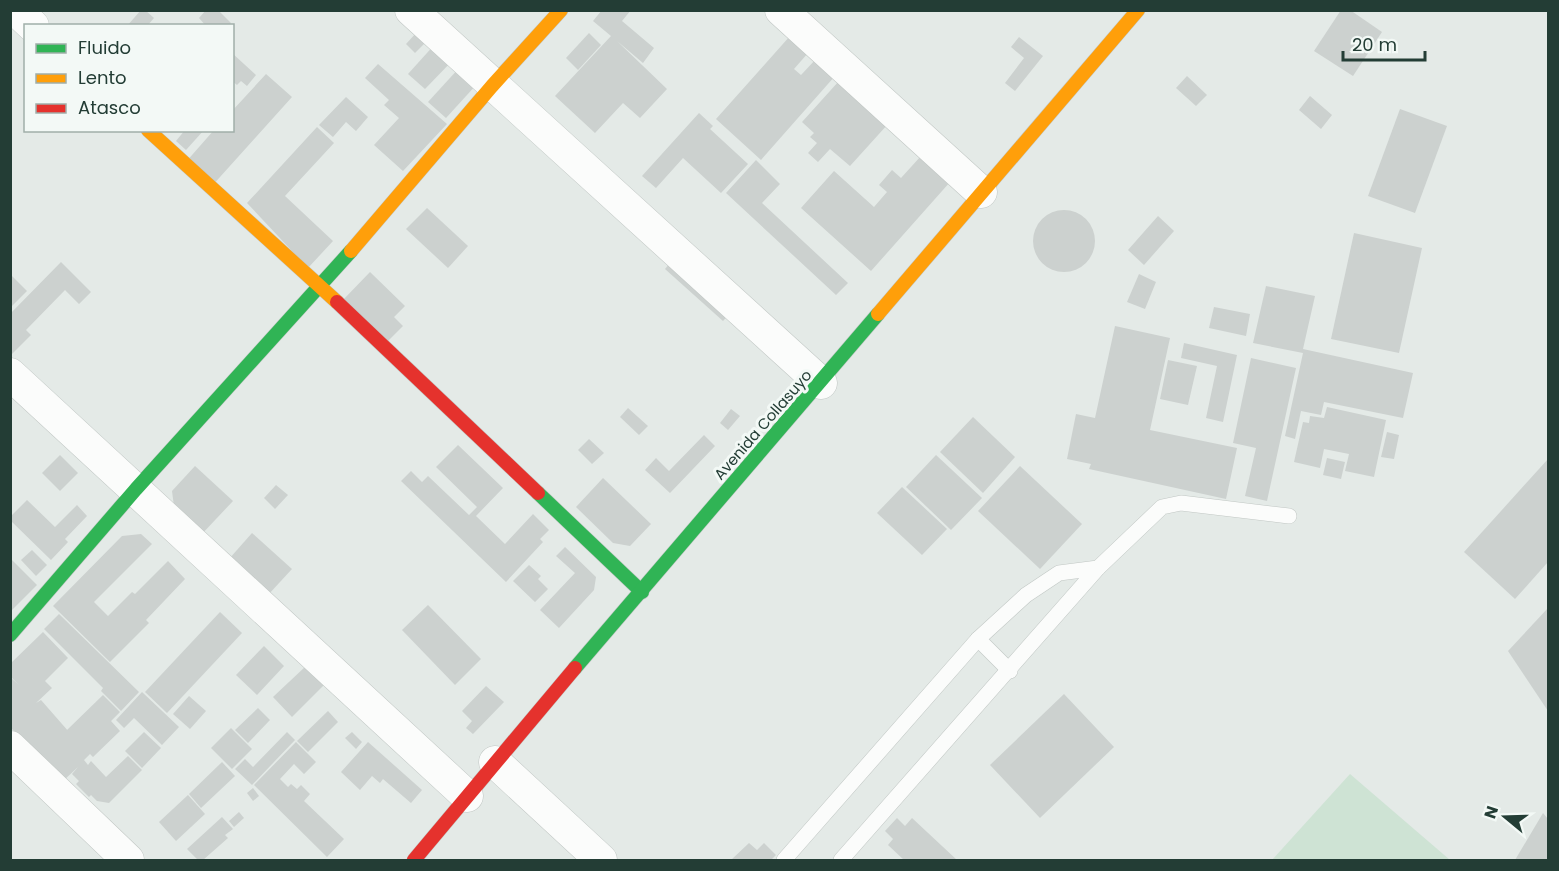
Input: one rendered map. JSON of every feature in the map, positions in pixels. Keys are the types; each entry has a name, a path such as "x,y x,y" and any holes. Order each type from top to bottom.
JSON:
{"street":[{"path":"16,10 31,24"},
{"path":"411,10 821,383"},
{"path":"10,635 136,489 321,287 492,86 561,10"},
{"path":"782,10 981,192"},
{"name":"Avenida Collasuyo","path":"414,861 495,762 1138,10"},
{"path":"150,132 321,287 642,592"},
{"path":"10,374 467,796"},
{"path":"10,747 128,861"},
{"path":"495,762 601,861"}],"lane":[{"path":"841,861 1098,568 1162,507 1181,503 1289,516"},
{"path":"784,861 978,639 1026,596 1059,573 1098,568"},
{"path":"978,639 1010,671"}],"green space":[{"path":"1350,774 1450,860 1272,860"}],"building":[{"path":"141,10 145,10 154,18 149,24 129,24"},
{"path":"206,10 218,10 231,23 204,24 199,18"},
{"path":"602,10 631,10 622,21 654,48 643,63 617,41 667,89 640,118 623,103 595,133 555,96 611,36 593,21"},
{"path":"1341,10 1350,10 1382,32 1353,76 1314,51"},
{"path":"417,32 427,41 415,53 406,44"},
{"path":"589,33 601,45 578,70 566,58"},
{"path":"790,36 808,53 794,69 801,75 816,59 835,76 761,160 716,119"},
{"path":"1019,37 1043,56 1015,91 1005,83 1024,58 1011,47"},
{"path":"436,43 453,60 425,89 408,74"},
{"path":"234,55 256,75 247,86 241,81 237,85 234,83"},
{"path":"378,64 447,124 403,171 374,145 399,118 384,105 389,100 365,78"},
{"path":"460,67 477,84 446,118 428,102"},
{"path":"266,74 292,97 211,187 185,163 212,132 234,132 234,109"},
{"path":"1187,76 1207,95 1196,106 1176,88"},
{"path":"839,81 888,124 850,166 830,149 818,162 808,153 817,143 810,137 814,133 802,122"},
{"path":"1310,96 1332,115 1321,129 1299,110"},
{"path":"346,97 368,117 356,131 346,122 333,137 319,125"},
{"path":"1400,109 1447,126 1415,213 1368,196"},
{"path":"699,113 713,126 710,129 748,164 721,193 683,158 656,188 642,176"},
{"path":"317,127 334,143 285,196 333,241 308,268 247,203"},
{"path":"183,132 202,132 186,150 176,141"},
{"path":"921,156 950,182 871,271 801,208 834,171 874,207 887,192 879,185 892,170 901,178"},
{"path":"756,160 780,184 762,203 848,283 836,295 726,193"},
{"path":"427,208 468,246 448,268 406,229"},
{"path":"1058,210 1070,210 1086,219 1093,229 1095,241 1093,253 1086,263 1070,272 1058,272 1047,267 1038,258 1033,247 1033,235 1038,224 1047,215"},
{"path":"1158,216 1174,231 1144,265 1128,250"},
{"path":"1354,233 1422,248 1399,353 1331,339"},
{"path":"675,257 734,309 723,321 665,269"},
{"path":"61,262 91,292 79,304 65,290 26,330 31,335 10,356 10,314"},
{"path":"370,272 405,306 394,317 403,326 386,343 343,300"},
{"path":"10,274 27,291 10,308"},
{"path":"1139,274 1156,282 1145,309 1127,302"},
{"path":"1266,286 1315,296 1303,349 1413,373 1403,418 1324,402 1321,415 1301,411 1295,439 1285,436 1303,353 1253,343"},
{"path":"1214,307 1250,314 1246,336 1209,328"},
{"path":"1115,326 1170,338 1150,430 1237,448 1226,499 1089,469 1091,464 1067,459 1076,414 1095,418"},
{"path":"1184,343 1237,355 1223,422 1206,418 1217,366 1181,358"},
{"path":"1251,358 1296,368 1267,501 1245,496 1256,448 1233,443"},
{"path":"1168,360 1197,366 1188,405 1160,399"},
{"path":"1327,407 1386,420 1374,477 1345,471 1349,454 1324,449 1320,468 1294,462 1303,422 1309,423 1310,416 1324,418"},
{"path":"628,408 648,426 639,435 620,417"},
{"path":"731,409 740,416 728,430 720,423"},
{"path":"973,417 1015,457 983,493 940,452"},
{"path":"1387,432 1399,435 1394,459 1381,457"},
{"path":"704,435 715,446 670,493 645,470 656,458 669,471"},
{"path":"589,439 604,453 592,464 578,450"},
{"path":"458,445 503,488 476,516 505,544 533,514 549,530 540,539 543,542 506,582 401,481 411,471 422,482 428,476 469,515 477,507 436,467"},
{"path":"60,455 78,473 60,491 42,473"},
{"path":"936,455 982,498 951,530 906,487"},
{"path":"1327,458 1345,462 1341,479 1323,475"},
{"path":"1548,459 1548,562 1515,599 1464,552"},
{"path":"195,466 233,501 200,536 175,514 172,491"},
{"path":"1020,466 1082,524 1040,569 978,511"},
{"path":"603,478 651,524 630,546 613,543 576,507"},
{"path":"276,485 288,495 275,509 264,498"},
{"path":"902,487 947,529 922,555 877,513"},
{"path":"27,500 55,527 77,505 87,516 65,539 68,542 51,560 10,520 10,517"},
{"path":"252,533 292,569 268,595 229,559"},
{"path":"141,534 152,544 94,602 108,616 132,592 135,594 168,561 185,579 146,620 149,623 110,662 53,606 122,536"},
{"path":"565,547 596,577 594,590 559,628 540,610 575,573 556,556"},
{"path":"32,550 47,565 36,576 21,560"},
{"path":"10,558 37,585 10,612"},
{"path":"529,565 541,576 538,579 548,589 535,602 513,581"},
{"path":"428,605 481,659 455,685 402,630"},
{"path":"1548,608 1548,711 1508,651"},
{"path":"220,612 242,633 167,713 145,692"},
{"path":"59,614 139,692 121,711 101,691 103,688 44,629"},
{"path":"43,632 68,658 45,681 52,688 36,703 41,700 67,730 103,695 120,712 111,721 120,731 93,757 90,754 84,760 88,765 91,761 106,777 128,756 142,770 109,803 97,801 91,795 89,797 76,784 79,781 72,774 78,767 63,781 10,727 10,677 19,685 10,676 10,664"},
{"path":"264,646 284,666 257,695 236,675"},
{"path":"306,666 324,685 292,717 273,697"},
{"path":"486,686 504,702 473,734 466,728 472,721 462,711"},
{"path":"142,692 179,727 162,745 134,718 124,728 116,720"},
{"path":"1064,694 1114,747 1040,818 990,765"},
{"path":"189,696 206,711 190,729 173,714"},
{"path":"258,708 270,720 248,743 235,730"},
{"path":"328,711 338,722 308,752 297,741"},
{"path":"231,728 252,749 232,769 211,748"},
{"path":"144,732 161,748 142,768 125,751"},
{"path":"287,732 295,740 252,785 235,769 245,759 253,767"},
{"path":"352,732 362,742 356,749 345,738"},
{"path":"296,742 316,762 304,774 294,764 280,779 288,787 291,784 297,789 301,785 310,794 304,801 344,839 327,857 254,785"},
{"path":"368,742 422,790 411,803 383,779 380,783 372,776 360,790 341,772"},
{"path":"222,762 235,776 201,808 189,794"},
{"path":"253,788 259,796 253,801 247,793"},
{"path":"188,795 205,814 176,841 159,822"},
{"path":"239,812 244,818 234,827 229,821"},
{"path":"1543,813 1548,819 1548,860 1515,860"},
{"path":"222,817 233,829 225,835 228,838 203,860 198,860 187,849"},
{"path":"897,818 905,826 912,818 957,860 904,860 888,845 893,839 885,831"},
{"path":"749,843 757,850 764,843 776,855 771,860 731,860"}],"traffic: fast":[{"path":"10,635 136,489 351,251"},
{"path":"575,668 878,314"},
{"path":"538,493 642,592"}],"traffic: slow":[{"path":"351,251 492,86 561,10"},
{"path":"878,314 1138,10"},
{"path":"150,132 337,302"}],"traffic: jam":[{"path":"337,302 538,493"},
{"path":"414,860 575,668"}]}
